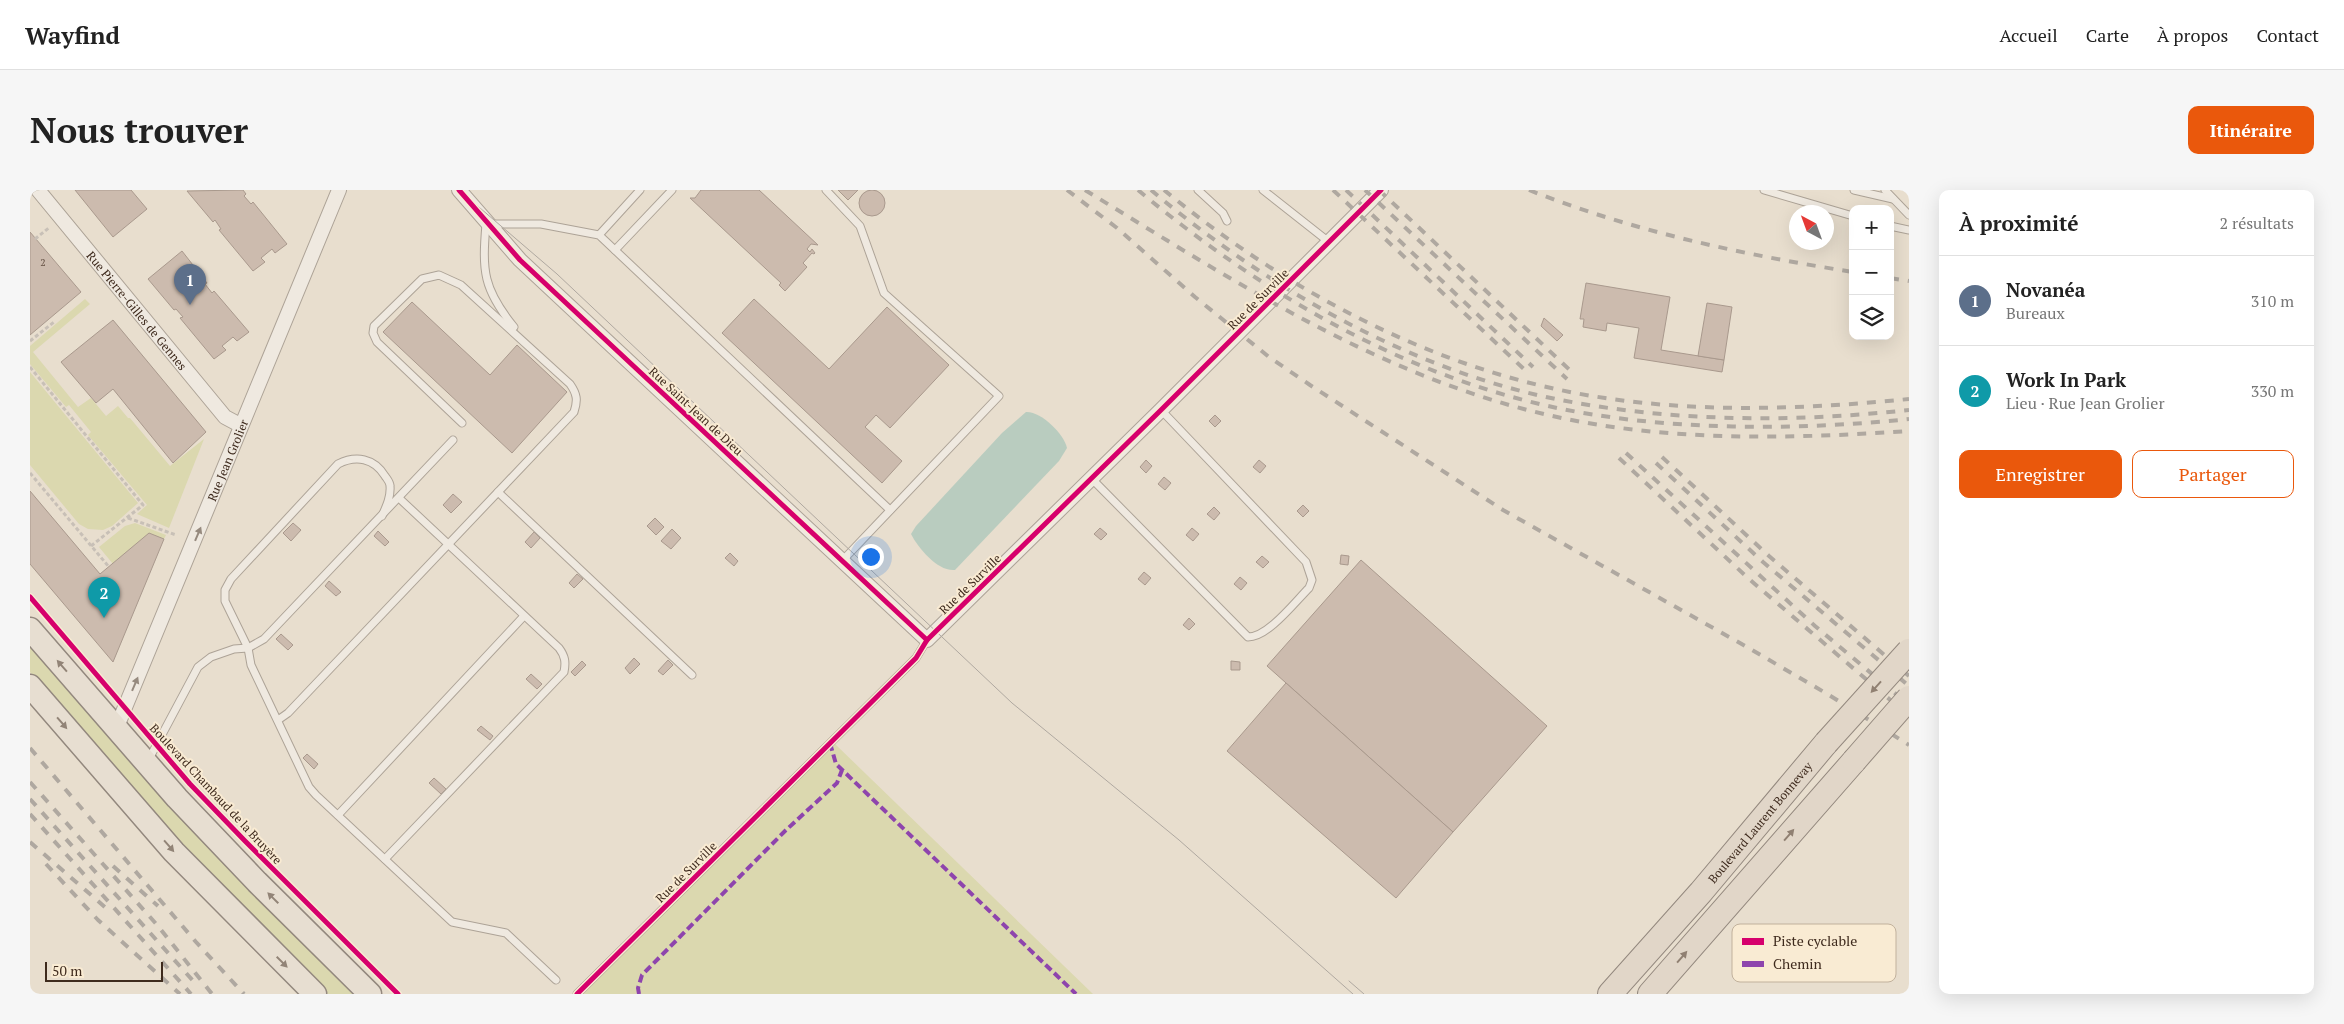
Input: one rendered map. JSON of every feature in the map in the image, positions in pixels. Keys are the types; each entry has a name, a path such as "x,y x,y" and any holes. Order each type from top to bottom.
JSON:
{"highway":[{"name":"Boulevard Laurent Bonnevay","path":"1610,994 1909,651"},
{"path":"1650,994 1909,698"}],"main road":[{"path":"30,629 146,763 257,882 370,994"},
{"path":"30,686 174,852 315,994"}],"street":[{"name":"Rue Pierre-Gilles de Gennes","path":"38,190 225,418 240,425"},
{"name":"Rue Jean Grolier","path":"116,729 231,455 240,425 339,190"},
{"name":"Rue Saint-Jean de Dieu","path":"459,190 486,224 520,260 927,640"},
{"name":"Rue de Surville","path":"927,640 1092,479 1381,190"}],"lane":[{"path":"599,235 640,190"},
{"path":"615,250 672,190"},
{"path":"826,190 860,226 884,293 999,396 842,561"},
{"path":"1198,190 1223,213 1227,221"},
{"path":"1263,190 1329,242"},
{"path":"1764,190 1849,215"},
{"path":"1854,190 1893,198"},
{"path":"1885,190 1909,215"},
{"path":"526,343 504,315 487,284 484,256 486,224 541,224 599,235 890,510"},
{"path":"1894,227 1909,230"},
{"path":"278,720 288,713 574,412 577,401 575,392 570,384 461,285 439,275 422,279 374,326 373,333 377,342 462,422"},
{"path":"1092,479 1241,633 1248,637 1257,637 1278,619 1309,588 1312,580 1306,562 1161,410"},
{"path":"146,763 198,668 210,656 234,649 248,648 264,639 400,499 454,440"},
{"path":"382,516 390,498 390,484 383,472 373,463 360,458 338,464 230,579 225,590 225,601 248,648 251,664 309,787 452,922 506,933 556,980"},
{"path":"498,492 692,675"},
{"path":"384,859 564,672 564,654 400,499"},
{"path":"338,815 524,616"},
{"name":"Rue de Surville","path":"577,994 916,658 927,640"}],"path":[{"path":"35,239 50,226"},
{"path":"30,341 54,322"},
{"path":"30,367 143,505 91,546"},
{"path":"30,473 109,567"},
{"path":"128,518 176,535"}],"shaded area":[{"path":"85,299 90,304 33,352 78,407 91,398 106,416 118,406 170,466 204,439 169,528 137,514 147,505 88,435 91,432 69,405 66,407 30,364 30,346"},
{"path":"30,372 138,503 112,526 103,530 88,529 79,524 30,465"},
{"path":"1026,412 1038,415 1051,424 1065,442 1067,448 1059,461 955,570 949,570 935,563 918,546 911,534 916,526 1002,433"},
{"path":"135,523 166,535 164,539 113,564 99,547 125,526"},
{"path":"30,646 188,824 353,994 328,994 167,830 30,672"},
{"path":"834,743 1093,994 581,994"}],"building":[{"path":"75,190 131,190 147,209 113,237"},
{"path":"243,190 246,194 244,196 251,204 253,202 287,244 275,253 272,249 261,258 265,262 253,271 219,230 221,229 215,220 213,222 187,191"},
{"path":"701,190 759,190 818,245 811,244 807,249 810,252 812,249 815,253 812,253 803,263 807,267 785,291 779,285 781,283 690,198 695,198"},
{"path":"838,190 858,190 848,200"},
{"path":"872,190 881,194 885,203 881,212 872,216 863,212 859,203 863,194"},
{"path":"30,232 81,292 30,335"},
{"path":"182,251 207,283 205,284 212,293 214,291 249,332 237,341 233,337 222,346 226,350 214,359 180,318 183,317 176,309 174,310 148,279"},
{"path":"1586,283 1670,297 1661,350 1724,360 1722,372 1634,358 1639,328 1607,323 1606,331 1583,327 1584,319 1580,319"},
{"path":"754,299 829,369 887,307 949,365 890,428 876,415 865,427 902,461 882,483 722,333"},
{"path":"412,302 490,375 517,345 567,392 512,453 383,332"},
{"path":"1707,303 1732,307 1724,360 1698,356"},
{"path":"1544,318 1563,335 1557,341 1541,326"},
{"path":"113,320 206,432 173,463 113,389 96,403 61,362"},
{"path":"1215,415 1221,421 1215,427 1209,421"},
{"path":"1146,460 1152,466 1146,473 1140,467"},
{"path":"1259,460 1266,466 1260,473 1253,467"},
{"path":"1164,477 1171,483 1165,490 1158,484"},
{"path":"30,491 100,574 149,533 164,539 113,662 30,564"},
{"path":"453,494 462,502 451,513 443,505"},
{"path":"1303,505 1309,511 1303,517 1297,511"},
{"path":"1214,507 1220,513 1214,520 1207,514"},
{"path":"655,518 664,527 656,535 647,526"},
{"path":"293,523 301,530 291,541 283,533"},
{"path":"1100,528 1107,534 1101,540 1094,534"},
{"path":"1192,528 1199,534 1193,541 1186,535"},
{"path":"672,529 681,538 671,549 661,541"},
{"path":"378,531 389,542 385,546 374,536"},
{"path":"534,532 540,538 531,548 525,542"},
{"path":"730,553 738,561 734,566 725,558"},
{"path":"1341,555 1349,556 1348,565 1340,564"},
{"path":"1262,556 1269,562 1263,568 1256,562"},
{"path":"1361,560 1547,726 1453,832 1267,666"},
{"path":"1144,572 1151,578 1145,585 1138,579"},
{"path":"577,574 583,579 574,588 569,583"},
{"path":"1240,577 1247,583 1241,590 1234,584"},
{"path":"329,581 341,592 336,596 325,586"},
{"path":"1189,618 1195,624 1189,630 1183,625"},
{"path":"281,634 293,645 288,650 276,639"},
{"path":"634,658 640,664 630,674 625,668"},
{"path":"668,660 673,665 663,675 658,671"},
{"path":"582,661 586,665 575,676 571,672"},
{"path":"1231,661 1240,662 1240,670 1231,670"},
{"path":"531,674 542,684 537,689 526,679"},
{"path":"1286,683 1453,832 1396,898 1227,751"},
{"path":"481,726 493,736 490,740 477,730"},
{"path":"307,754 318,764 314,769 303,758"},
{"path":"434,778 446,789 441,794 429,783"}],"tram line":[{"path":"459,190 557,274 1012,703 1179,840 1353,994"},
{"path":"1349,981 1364,994"}],"railway":[{"path":"1067,190 1117,228 1195,297 1269,357 1310,385 1503,510 1747,647 1909,745"},
{"path":"1085,190 1195,258 1308,322 1425,376 1485,398 1548,415 1592,424 1682,434 1773,437 1909,431"},
{"path":"1138,190 1231,261 1280,293 1330,322 1382,349 1436,372 1491,391 1548,406 1591,414 1681,424 1774,427 1820,426 1909,419"},
{"path":"1151,190 1194,225 1240,258 1287,289 1336,317 1439,365 1492,383 1546,397 1591,405 1681,416 1727,418 1819,417 1909,410"},
{"path":"1164,190 1213,228 1263,263 1316,295 1371,324 1427,349 1485,370 1544,386 1605,398 1681,406 1719,408 1795,407 1909,399"},
{"path":"1333,190 1527,372"},
{"path":"1346,190 1533,367"},
{"path":"1365,190 1567,379"},
{"path":"1379,190 1574,374"},
{"path":"1529,190 1608,218 1689,240 1771,258 1849,271"},
{"path":"1894,279 1909,281"},
{"path":"1626,453 1815,626 1909,705"},
{"path":"1662,457 1769,556 1909,676"},
{"path":"1619,458 1749,579 1909,716"},
{"path":"1656,463 1763,562 1909,686"},
{"path":"30,748 196,942 244,994"},
{"path":"30,782 158,926 212,994"},
{"path":"30,799 195,983"},
{"path":"30,814 191,994"},
{"path":"30,842 106,908"},
{"path":"46,864 98,920 180,994"},
{"path":"113,866 158,906"}],"marked path":[{"path":"830,743 836,764 1076,994"},
{"path":"639,994 638,988 642,975 785,831 837,783 842,770"}],"cycle path":[{"path":"459,190 520,260 927,640"},
{"path":"577,994 916,658 927,640 1381,190"},
{"name":"Boulevard Chambaud de la Bruyère","path":"30,597 190,784 398,994"}],"place":[{"name":"Novanéa","path":"190,305"},
{"name":"Work In Park","path":"104,618"}]}
